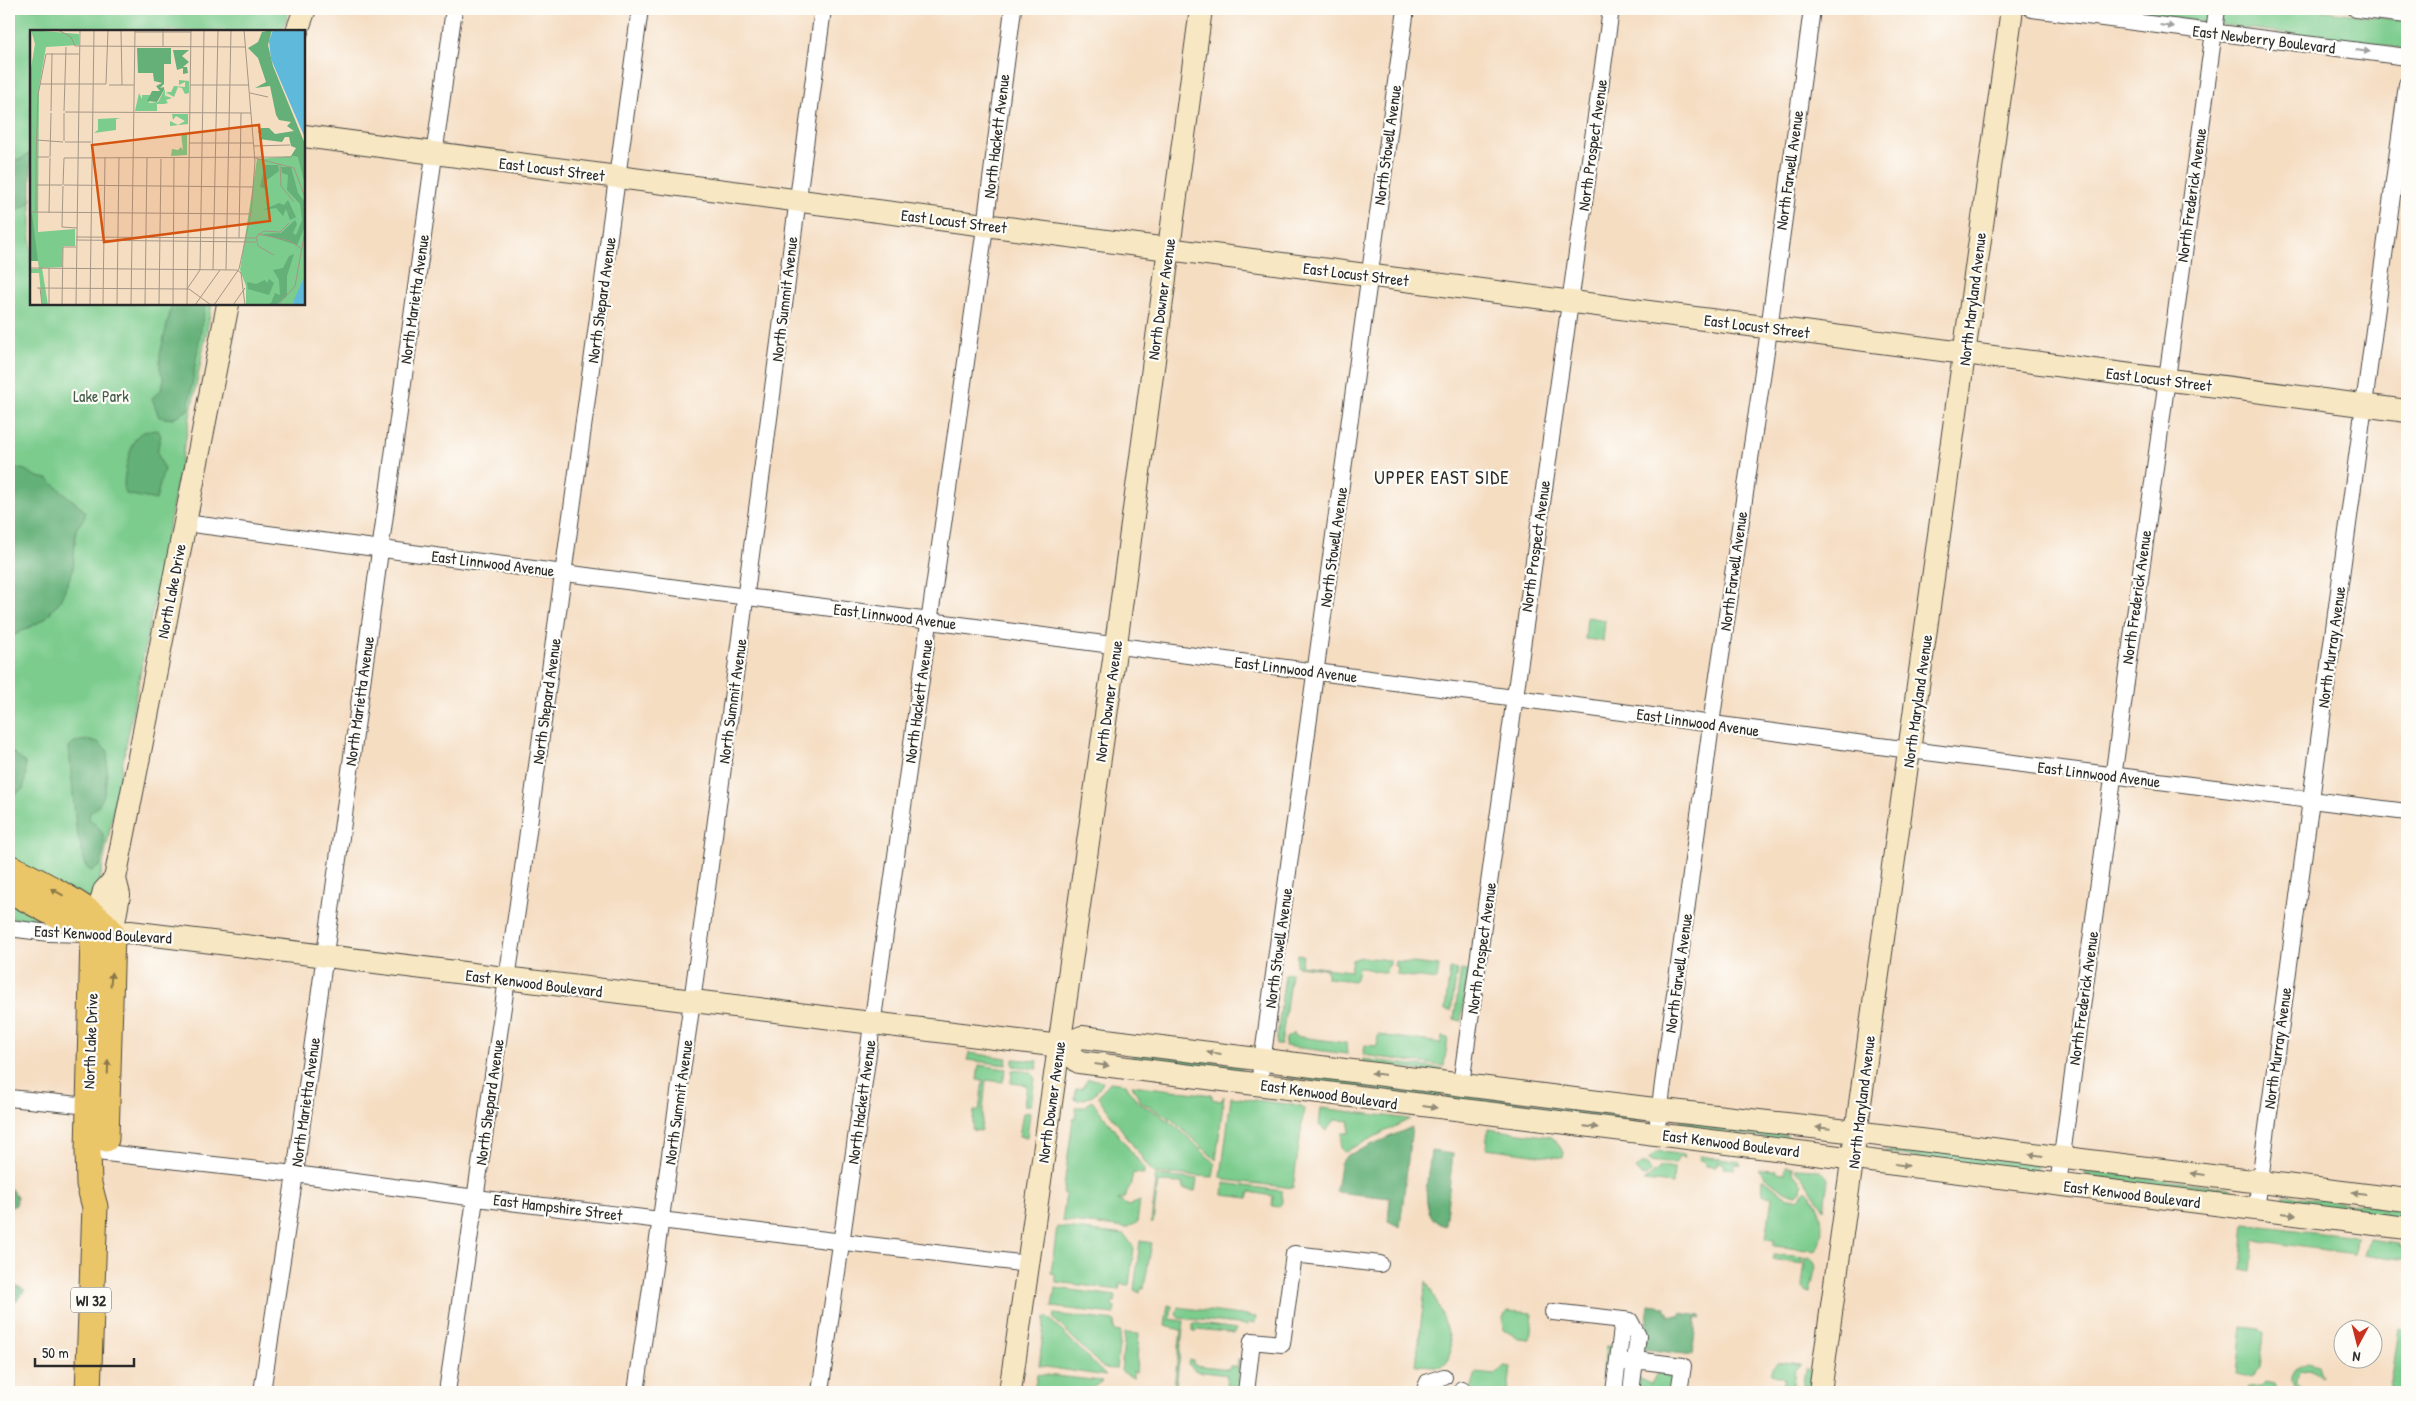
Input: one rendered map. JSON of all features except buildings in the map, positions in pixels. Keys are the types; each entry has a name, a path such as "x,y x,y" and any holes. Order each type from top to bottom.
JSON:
{"main road":[{"path":"9,867 67,898 101,929"},
{"path":"9,890 101,929"},
{"name":"North Lake Drive","path":"88,1392 95,1207 103,1184 97,1152 101,929"}],"street":[{"path":"297,30 305,9"},
{"name":"North Marietta Avenue","path":"262,1392 295,1174 454,9"},
{"name":"North Shepard Avenue","path":"446,1392 507,979 640,9"},
{"name":"North Summit Avenue","path":"636,1392 692,1002 796,200 823,9"},
{"name":"North Hackett Avenue","path":"820,1392 985,225 1012,9"},
{"name":"North Downer Avenue","path":"1010,1392 1060,1046 1201,9"},
{"name":"North Stowell Avenue","path":"1259,1084 1406,9"},
{"name":"North Prospect Avenue","path":"1461,1084 1611,9"},
{"name":"North Farwell Avenue","path":"1656,1134 1812,9"},
{"name":"North Maryland Avenue","path":"1820,1392 2012,9"},
{"name":"East Newberry Boulevard","path":"2032,9 2407,57"},
{"name":"North Frederick Avenue","path":"2058,1185 2165,380 2217,9"},
{"path":"2356,9 2407,15"},
{"name":"North Murray Avenue","path":"2256,1210 2407,84"},
{"name":"East Locust Street","path":"305,136 2407,411"},
{"name":"North Lake Drive","path":"101,929 118,895 114,879 228,305"},
{"name":"East Linnwood Avenue","path":"185,523 1910,750 2407,812"},
{"name":"East Kenwood Boulevard","path":"9,928 49,933 101,929 130,932 1060,1046 1082,1037 1659,1110 1857,1132 2407,1200"},
{"name":"East Kenwood Boulevard","path":"1060,1046 1078,1062 2407,1228"},
{"path":"9,1098 97,1107"},
{"name":"East Hampshire Street","path":"97,1152 295,1174 476,1198 1028,1264"},
{"path":"1246,1392 1252,1341 1282,1344 1294,1254 1380,1264"},
{"path":"1553,1312 1630,1321 1638,1336 1631,1392"},
{"path":"1614,1392 1623,1320"},
{"path":"1618,1361 1635,1363 1643,1361 1683,1366 1679,1392"},
{"path":"1424,1392 1428,1382 1444,1377"}],"green space":[{"name":"Lake Park","path":"9,9 290,9 282,30 30,30 30,305 212,305 99,885 90,913 43,920 43,923 9,918"},
{"path":"2099,9 2311,9 2407,21 2407,49"},
{"path":"30,153 30,203 9,215 9,159 20,160"},
{"path":"172,305 205,305 188,410 172,419 159,417 152,398 161,390 164,379 160,369 160,354"},
{"path":"158,430 161,436 158,452 164,468 156,500 126,494 124,489 125,475 136,438 146,431"},
{"path":"9,466 48,479 85,511 85,517 76,529 73,570 60,601 45,619 9,638"},
{"path":"1587,617 1605,620 1603,641 1585,639"},
{"path":"89,740 98,742 108,751 104,794 96,808 90,812 89,819 96,824 104,840 100,866 91,871 86,867 76,828 69,747 74,742"},
{"path":"9,749 25,763 26,775 23,789 9,798"},
{"path":"1297,954 1303,955 1301,965 1350,971 1352,960 1361,957 1390,960 1390,965 1387,965 1386,973 1358,967 1354,981 1327,978 1327,969 1296,966"},
{"path":"1395,961 1439,966 1437,980 1397,975 1398,966 1394,966"},
{"path":"1450,969 1457,970 1451,1011 1445,1010"},
{"path":"1461,970 1468,971 1461,1021 1454,1019"},
{"path":"1291,973 1281,1045 1276,1045 1285,974"},
{"path":"1294,1033 1294,1036 1346,1043 1347,1054 1285,1046 1286,1038"},
{"path":"1378,1035 1441,1043 1442,1037 1448,1038 1444,1066 1363,1055 1365,1045 1377,1046"},
{"path":"969,1053 1007,1058 1006,1065 967,1060"},
{"path":"1140,1053 1242,1065 1241,1071 1238,1073 1131,1061 1132,1055"},
{"path":"1013,1059 1038,1061 1037,1069 1013,1066"},
{"path":"1363,1059 1444,1069 1443,1074 1362,1062"},
{"path":"979,1065 1006,1069 1003,1082 986,1080 981,1131 972,1130 974,1111 979,1111 983,1080 977,1080"},
{"path":"1012,1070 1031,1072 1035,1079 1031,1105 1024,1105 1027,1085 1011,1083"},
{"path":"1285,1071 1442,1091 1441,1100 1284,1077"},
{"path":"1088,1079 1103,1081 1099,1089 1092,1095 1084,1099 1075,1100 1076,1089 1082,1088"},
{"path":"1110,1082 1126,1084 1140,1103 1159,1114 1185,1135 1215,1164 1213,1177 1153,1173 1098,1097"},
{"path":"1132,1085 1212,1095 1212,1099 1221,1101 1224,1096 1216,1160 1171,1119 1141,1102"},
{"path":"1448,1092 1640,1116 1640,1122 1447,1101"},
{"path":"1231,1097 1302,1106 1304,1109 1293,1188 1225,1180 1221,1177"},
{"path":"1092,1101 1144,1168 1144,1174 1133,1173 1130,1187 1124,1198 1118,1200 1128,1206 1140,1201 1137,1223 1126,1228 1062,1221 1066,1194 1063,1194 1073,1118 1076,1118 1075,1107 1084,1107"},
{"path":"1321,1108 1410,1119 1344,1152 1340,1148 1342,1133 1349,1133 1350,1121 1335,1120 1326,1131 1319,1125"},
{"path":"1030,1112 1027,1137 1019,1136 1023,1113"},
{"path":"1680,1120 1787,1135 1787,1141 1679,1126"},
{"path":"1412,1127 1400,1227 1388,1221 1390,1198 1336,1192 1340,1163 1348,1155"},
{"path":"1488,1129 1552,1137 1564,1152 1563,1158 1486,1148"},
{"path":"1921,1149 2038,1165 2037,1170 1998,1173 1881,1151"},
{"path":"1431,1151 1453,1154 1445,1226 1436,1221 1430,1214 1427,1205 1426,1194"},
{"path":"1658,1151 1684,1155 1685,1158 1679,1157 1675,1164 1649,1161"},
{"path":"1700,1156 1741,1162 1741,1165 1736,1164 1734,1169 1723,1167 1723,1163 1718,1162 1716,1167 1705,1166 1704,1161 1699,1160"},
{"path":"1642,1164 1646,1164 1652,1171 1645,1176 1640,1175 1635,1169"},
{"path":"1662,1166 1674,1168 1673,1184 1644,1181"},
{"path":"1786,1166 1793,1167 1793,1173 1802,1184 1801,1191 1797,1195 1787,1192 1769,1180 1758,1169 1776,1170 1776,1172 1785,1173"},
{"path":"1796,1168 1822,1172 1828,1179 1824,1210 1803,1178 1796,1172"},
{"path":"2085,1170 2230,1188 2236,1191 2235,1196 2085,1176"},
{"path":"1154,1176 1197,1179 1195,1191 1183,1189 1182,1183 1158,1182 1153,1223 1151,1223 1156,1183"},
{"path":"1763,1178 1788,1198 1798,1199 1806,1190 1811,1196 1819,1211 1822,1227 1816,1251 1774,1246 1774,1240 1766,1239 1772,1197 1762,1195"},
{"path":"1224,1183 1282,1191 1282,1202 1279,1207 1272,1206 1273,1196 1250,1192 1248,1198 1223,1195"},
{"path":"9,1187 17,1196 16,1205 9,1208"},
{"path":"2283,1195 2407,1210 2407,1222 2282,1202"},
{"path":"2245,1224 2356,1237 2354,1254 2254,1240 2251,1271 2241,1269"},
{"path":"1057,1227 1125,1235 1134,1248 1129,1285 1120,1284 1119,1290 1056,1282 1055,1274 1051,1273"},
{"path":"2369,1239 2399,1243 2399,1246 2407,1247 2407,1260 2364,1254"},
{"path":"1140,1241 1152,1243 1144,1288 1141,1288 1140,1293 1134,1290"},
{"path":"1773,1254 1804,1257 1803,1264 1772,1259"},
{"path":"1806,1257 1812,1259 1816,1265 1810,1293 1806,1292 1802,1285"},
{"path":"1426,1281 1441,1312 1450,1339 1451,1351 1449,1360 1442,1366 1416,1365"},
{"path":"9,1282 25,1290 9,1311"},
{"path":"1055,1288 1116,1296 1115,1302 1111,1304 1115,1308 1114,1314 1052,1307"},
{"path":"1168,1305 1172,1306 1170,1319 1184,1321 1176,1387 1174,1387 1181,1330 1165,1326"},
{"path":"1649,1305 1665,1307 1668,1315 1680,1316 1680,1313 1701,1316 1701,1319 1697,1318 1692,1355 1643,1349"},
{"path":"1178,1307 1256,1317 1255,1323 1249,1322 1248,1325 1179,1318 1176,1315"},
{"path":"1508,1311 1533,1313 1530,1339 1518,1338 1504,1330 1503,1317"},
{"path":"1054,1314 1115,1321 1114,1331 1121,1332 1116,1369 1103,1368 1053,1318"},
{"path":"1045,1317 1049,1318 1106,1376 1039,1366"},
{"path":"1193,1323 1236,1329 1235,1333 1198,1329 1197,1332 1193,1332"},
{"path":"2242,1326 2260,1328 2264,1333 2260,1369 2251,1378 2237,1374"},
{"path":"2399,1328 2407,1330 2407,1373 2404,1392 2390,1392"},
{"path":"1125,1333 1139,1334 1136,1373 1133,1371 1133,1378 1121,1371"},
{"path":"1606,1346 1617,1347 1609,1373 1603,1373"},
{"path":"1238,1359 1240,1359 1238,1379 1241,1380 1240,1392 1232,1392 1233,1385 1226,1384 1227,1375 1196,1371 1188,1364 1189,1360 1194,1361 1194,1365 1229,1369 1230,1366 1236,1366 1237,1370"},
{"path":"1777,1362 1800,1365 1795,1369 1792,1392 1782,1392 1784,1378 1771,1374 1772,1368"},
{"path":"2308,1362 2318,1365 2322,1377 2311,1369 2302,1370 2297,1378 2297,1383 2306,1392 2299,1392 2292,1383 2293,1374 2298,1367"},
{"path":"1504,1366 1511,1367 1508,1392 1470,1392 1476,1373 1495,1375"},
{"path":"1805,1369 1811,1370 1808,1392 1802,1392"},
{"path":"1657,1373 1674,1376 1671,1392 1637,1392 1639,1378 1651,1384"},
{"path":"1037,1374 1102,1381 1087,1392 1034,1392"},
{"path":"2265,1382 2274,1384 2277,1392 2245,1392 2248,1387 2261,1386"}],"district":[{"name":"UPPER EAST SIDE","path":"1442,477"}]}
